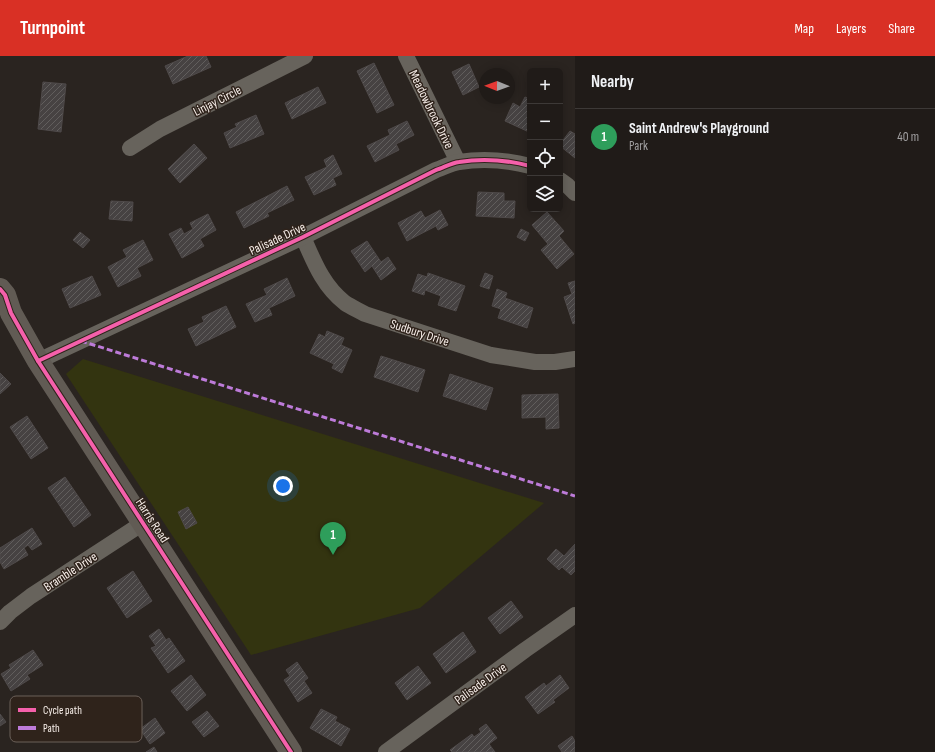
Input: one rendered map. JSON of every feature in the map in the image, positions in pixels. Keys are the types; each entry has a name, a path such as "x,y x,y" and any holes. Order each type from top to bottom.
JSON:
{"street":[{"name":"Linjay Circle","path":"130,148 160,129 305,56"},
{"name":"Meadowbrook Drive","path":"406,56 458,162"},
{"name":"Palisade Drive","path":"38,361 303,237 436,170 458,162 494,160 515,162 527,165"},
{"path":"563,182 575,193"},
{"name":"Sudbury Drive","path":"303,237 321,276 331,290 346,304 365,314 491,355 535,362 555,362 575,359"},
{"name":"Harris Road","path":"3,296 38,361 289,751"},
{"name":"Bramble Drive","path":"0,622 10,612 31,596 143,523"},
{"name":"Palisade Drive","path":"386,752 575,615"}],"shaded area":[{"path":"83,359 544,503 420,608 251,655 66,374"}],"building":[{"path":"188,56 206,56 211,67 173,84 165,66"},
{"path":"374,63 394,105 377,113 357,71"},
{"path":"469,64 479,87 463,95 452,72"},
{"path":"43,82 66,84 61,132 38,129"},
{"path":"318,87 326,103 292,119 285,103"},
{"path":"525,97 527,98 527,131 505,121 513,104 520,107"},
{"path":"256,115 264,134 230,148 224,133 237,127 235,124"},
{"path":"407,121 414,135 396,144 399,150 375,162 367,146 390,135 388,130"},
{"path":"570,131 575,134 575,158 563,148 563,140"},
{"path":"194,144 207,158 180,183 168,169"},
{"path":"333,155 342,174 333,178 336,185 314,195 305,177 327,167 324,160"},
{"path":"287,186 294,200 267,213 269,216 244,228 236,212"},
{"path":"478,192 504,193 504,201 515,201 514,218 476,216"},
{"path":"111,201 133,202 132,221 109,219"},
{"path":"440,210 448,225 438,230 436,226 407,241 398,223 421,211 425,218"},
{"path":"547,212 564,231 559,236 574,254 557,269 541,250 548,244 532,225"},
{"path":"208,214 216,230 200,239 204,246 182,258 169,234 181,228 184,234 193,229 190,223"},
{"path":"521,229 529,233 525,241 517,237"},
{"path":"80,232 90,240 83,248 73,240"},
{"path":"143,240 153,260 137,268 141,276 118,287 108,267 127,257 123,250"},
{"path":"367,241 381,262 388,257 396,269 381,280 372,266 365,272 351,251"},
{"path":"428,273 465,286 456,311 438,305 441,296 425,290 424,295 412,291 418,274 427,277"},
{"path":"485,273 493,276 489,289 480,286"},
{"path":"92,276 101,295 70,308 62,289"},
{"path":"287,278 295,296 269,308 272,315 255,322 246,304 267,295 264,289"},
{"path":"575,281 575,323 573,324 564,297 572,294 568,283"},
{"path":"497,289 507,293 505,298 533,308 527,328 498,318 501,309 492,306"},
{"path":"226,306 236,327 196,346 188,329 204,322 202,317"},
{"path":"327,331 344,338 341,345 352,350 342,373 332,368 334,364 310,353 319,334 325,337"},
{"path":"381,356 425,370 418,392 374,377"},
{"path":"0,373 11,384 0,394"},
{"path":"450,374 493,388 486,410 443,396"},
{"path":"558,394 559,428 546,429 546,417 522,418 522,395"},
{"path":"27,416 48,448 31,459 10,427"},
{"path":"65,477 91,515 74,527 48,488"},
{"path":"188,507 197,523 186,529 178,512"},
{"path":"32,528 42,544 32,550 28,545 24,548 28,555 4,569 0,562 0,548"},
{"path":"575,544 575,571 571,575 562,567 559,570 547,559 556,549 564,556"},
{"path":"133,571 152,601 127,618 107,588"},
{"path":"511,601 523,617 500,634 488,618"},
{"path":"159,629 166,640 169,638 185,661 168,673 151,648 156,646 149,636"},
{"path":"463,632 476,652 446,673 433,654"},
{"path":"33,650 43,665 27,675 30,679 11,691 1,674 11,668 9,665"},
{"path":"297,662 308,678 304,681 312,693 298,702 284,680 290,676 286,670"},
{"path":"418,666 431,683 407,700 395,683"},
{"path":"191,675 206,695 187,711 171,691"},
{"path":"560,675 569,688 553,700 555,702 538,714 525,697 544,683 546,686"},
{"path":"321,709 337,717 335,721 350,729 341,746 310,728"},
{"path":"207,711 219,726 204,737 192,722"},
{"path":"0,714 6,722 0,726"},
{"path":"155,718 165,733 150,744 142,732 142,728"},
{"path":"486,724 497,738 489,744 495,752 452,752 450,750 472,734 474,737 481,732 479,729"},
{"path":"572,736 575,741 575,752 562,752 558,746"},
{"path":"154,747 157,752 146,752"}],"marked path":[{"path":"81,341 575,496"}],"cycle path":[{"path":"38,361 303,237 450,164 486,160 513,162 527,165"},
{"path":"0,289 5,295 11,313 38,361 291,752"}],"place":[{"name":"Saint Andrew's Playground","path":"333,555"}]}
